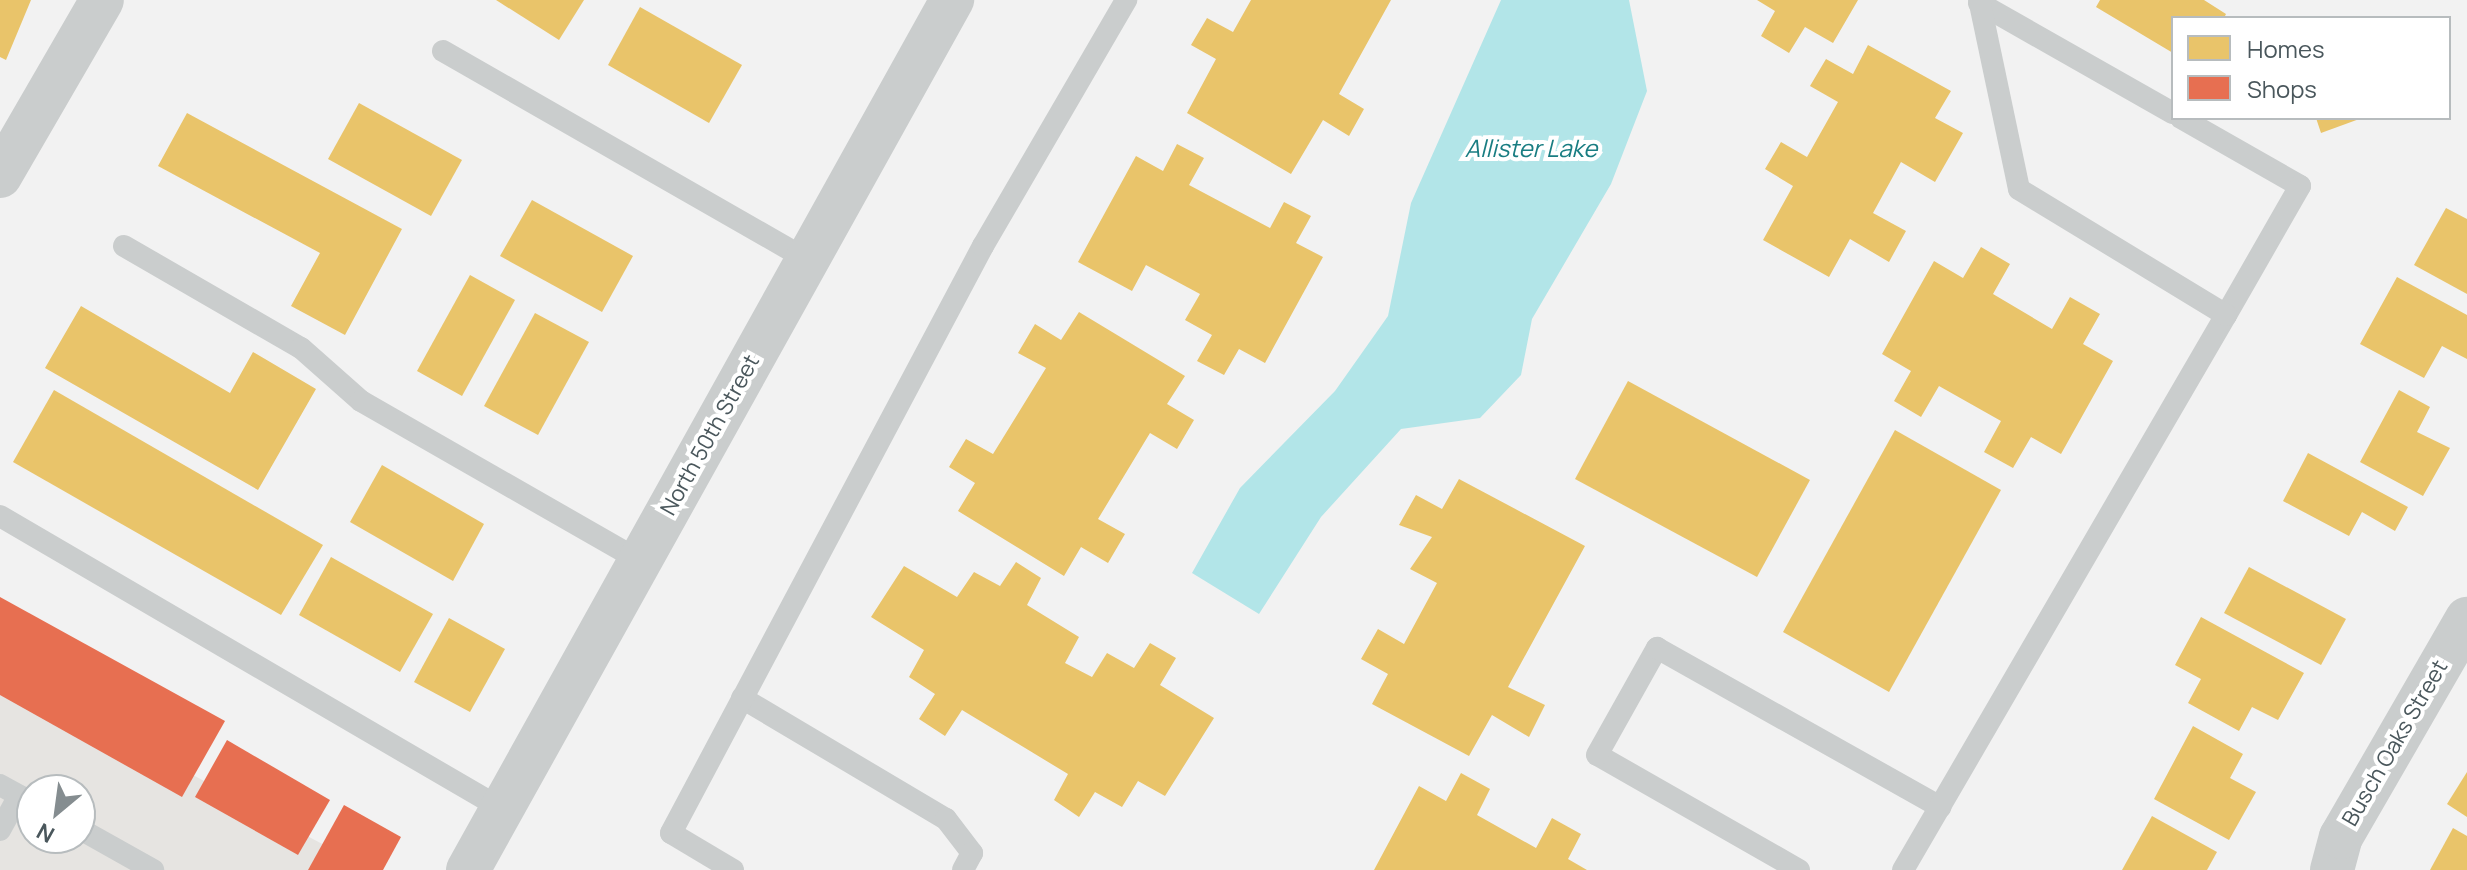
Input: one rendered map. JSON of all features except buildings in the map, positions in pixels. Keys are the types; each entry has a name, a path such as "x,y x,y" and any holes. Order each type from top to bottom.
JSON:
{"street":[{"path":"0,176 102,0"},
{"name":"North 50th Street","path":"468,870 952,0"},
{"name":"Busch Oaks Street","path":"2332,870 2341,837 2467,619"}],"lane":[{"path":"733,870 671,833 983,246 1126,0"},
{"path":"1979,1 2171,112"},
{"path":"1979,1 2019,189 2226,315"},
{"path":"443,51 808,260"},
{"path":"1903,870 2300,186 2184,120"},
{"path":"124,246 301,348 361,401 640,561"},
{"path":"0,516 502,809"},
{"path":"1799,870 1597,755 1657,648 1940,807"},
{"path":"742,698 946,819 972,853 963,870"},
{"path":"0,830 16,797"},
{"path":"96,838 153,870"}],"shaded area":[{"path":"0,672 371,870 0,870"}],"water":[{"name":"Allister Lake","path":"1501,0 1629,0 1647,91 1611,184 1532,319 1521,375 1480,418 1401,429 1321,517 1259,614 1192,573 1240,488 1335,391 1388,316 1411,203"}]}
